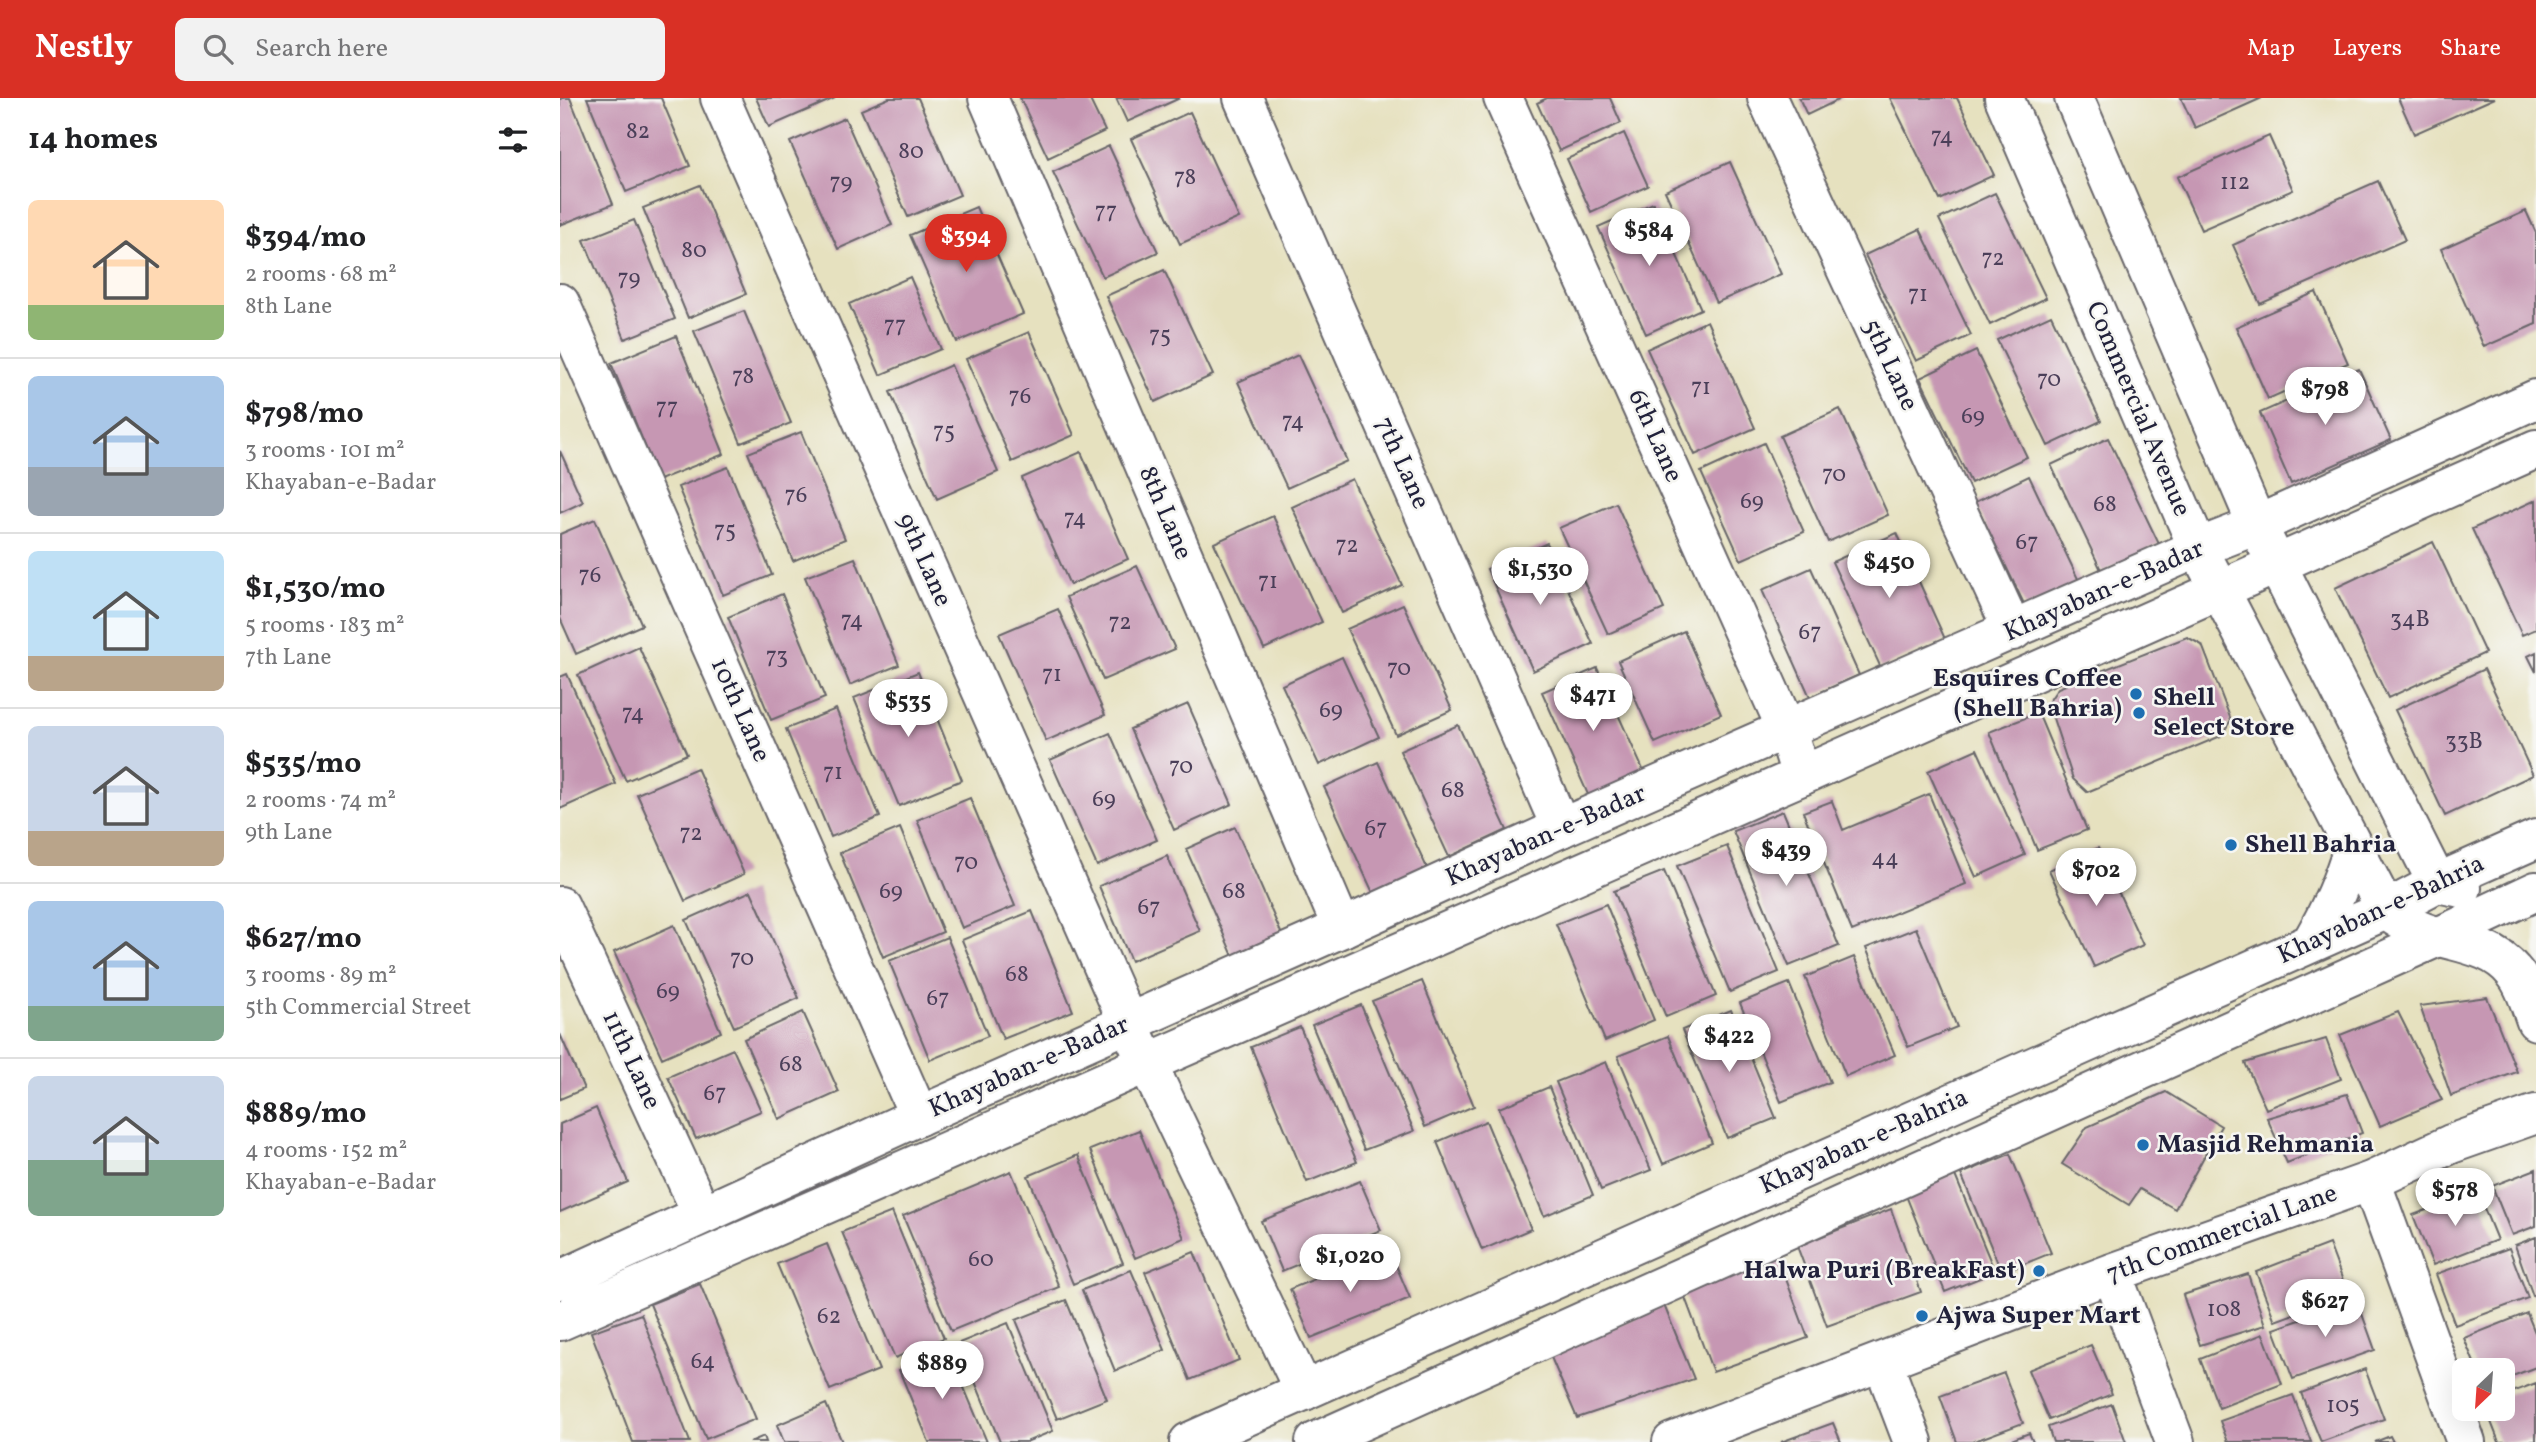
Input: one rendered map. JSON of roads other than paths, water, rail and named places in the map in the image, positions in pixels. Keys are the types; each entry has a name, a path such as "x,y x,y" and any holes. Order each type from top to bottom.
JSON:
{"main road":[{"name":"9th Lane","path":"720,98 1128,1023 1304,1391"},
{"name":"8th Lane","path":"988,98 1342,928"},
{"name":"7th Lane","path":"1243,98 1561,828"},
{"name":"6th Lane","path":"1503,98 1787,730 1801,776"},
{"name":"5th Lane","path":"1767,98 2013,631"},
{"name":"Commercial Avenue","path":"2004,98 2198,548 2386,910"},
{"path":"2074,98 2258,525 2437,883 2455,887 2535,893"},
{"name":"10th Lane","path":"560,303 919,1116"},
{"name":"Khayaban-e-Badar","path":"560,1280 1561,828 2198,548 2258,525 2536,400"},
{"name":"Khayaban-e-Badar","path":"560,1321 1801,776 2536,449"},
{"name":"Khayaban-e-Bahria","path":"1189,1442 2386,910 2437,883 2536,839"},
{"path":"2311,943 2329,913 2353,847"},
{"name":"Khayaban-e-Bahria","path":"1315,1442 2535,893"},
{"name":"11th Lane","path":"560,906 702,1214"},
{"path":"2386,910 2416,929 2481,948 2506,964 2515,972 2536,1021"},
{"name":"7th Commercial Lane","path":"1672,1442 2112,1273 2371,1181 2451,1144 2536,1114"},
{"path":"2371,1181 2466,1442"},
{"path":"2112,1273 2175,1442"},
{"path":"1883,1363 1913,1442"}],"place":[{"name":"Esquires Coffee (Shell Bahria)","path":"2136,694"},
{"name":"Shell Select Store","path":"2139,713"},
{"name":"Shell Bahria","path":"2231,845"},
{"name":"Masjid Rehmania","path":"2143,1145"},
{"name":"Halwa Puri (BreakFast)","path":"2039,1271"},
{"name":"Ajwa Super Mart","path":"1922,1316"}]}
